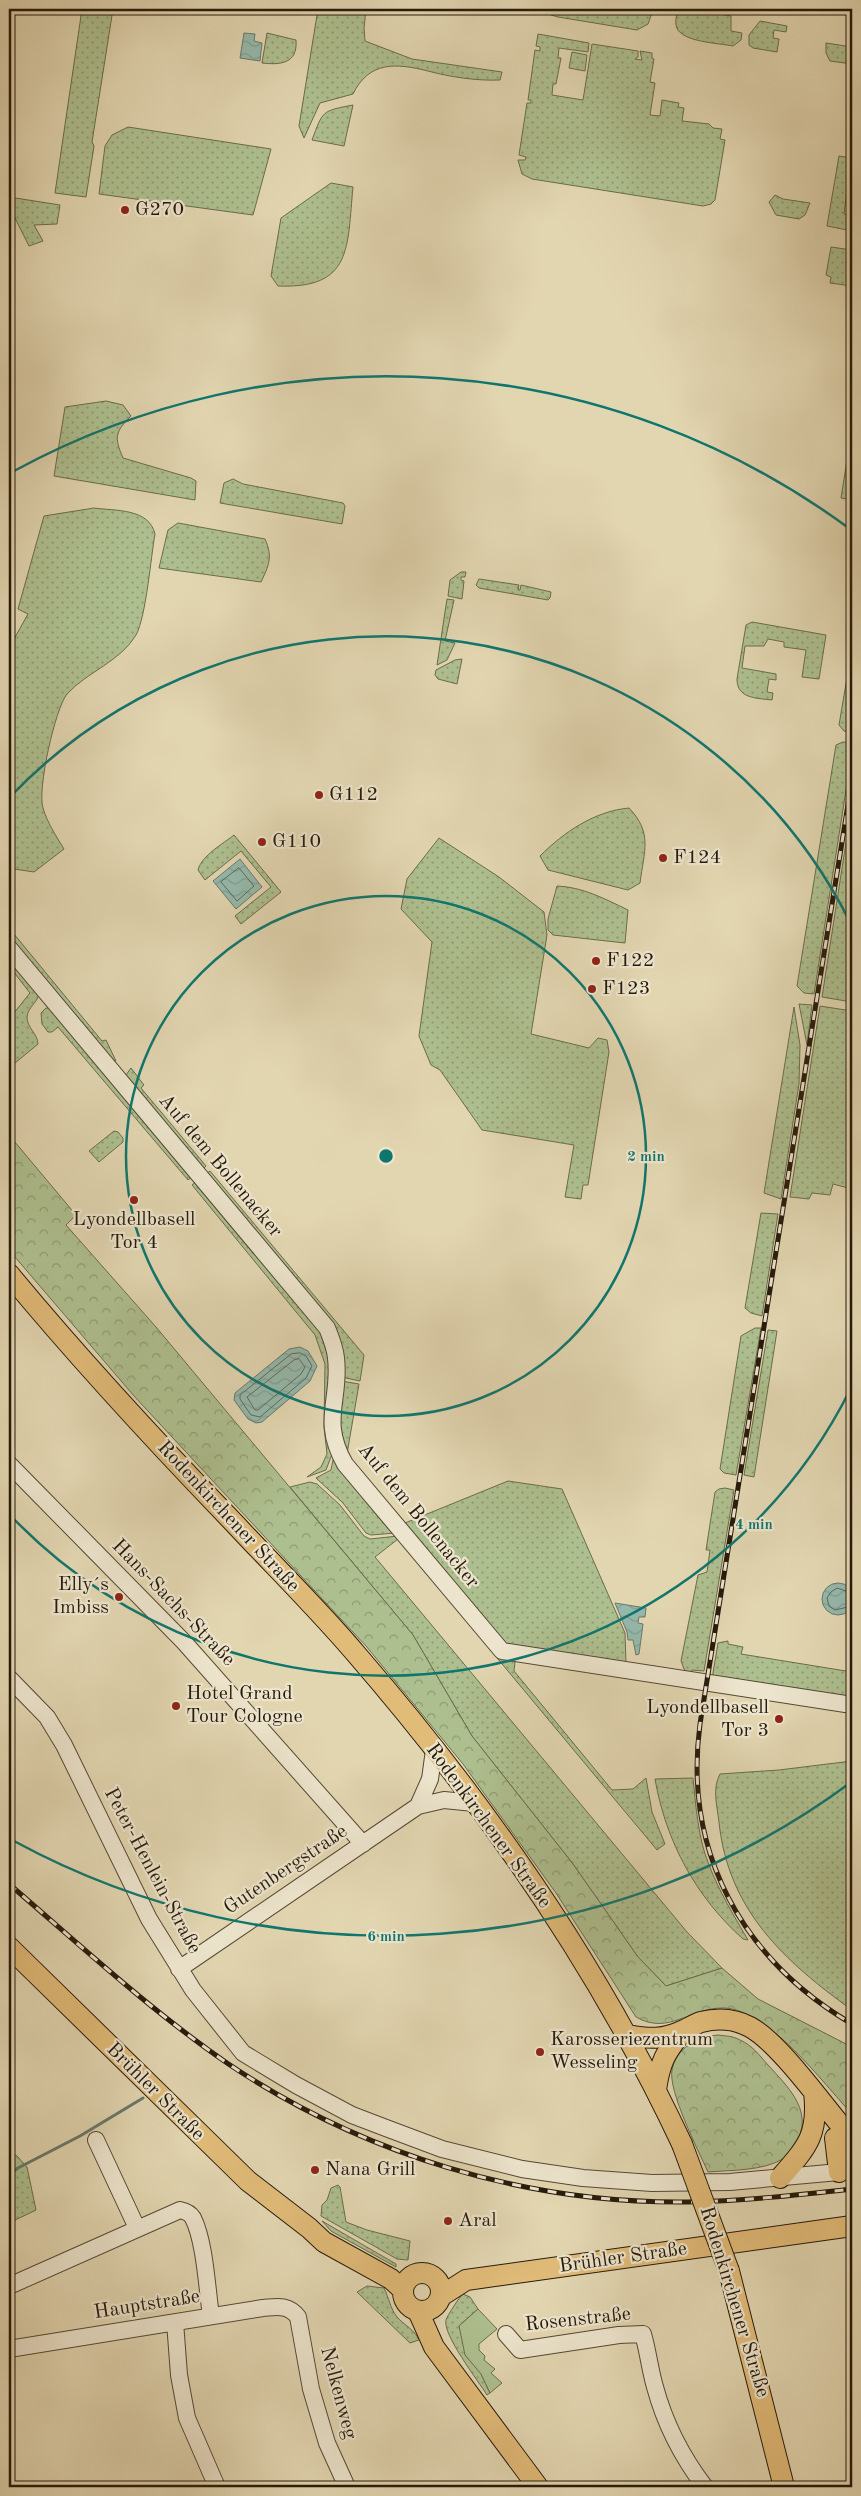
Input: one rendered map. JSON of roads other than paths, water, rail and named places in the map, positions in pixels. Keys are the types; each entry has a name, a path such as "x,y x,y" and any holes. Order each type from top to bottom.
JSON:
{"main road":[{"name":"Rodenkirchener Straße","path":"9,1274 122,1405 357,1655 434,1750 545,1902 628,2036 682,2144 729,2271 784,2487"},
{"name":"Brühler Straße","path":"9,1947 248,2181 309,2228 329,2233 407,2284"},
{"path":"628,2036 654,2040 682,2032 701,2022 722,2019 736,2021 750,2027 767,2040 814,2092 831,2114 848,2170"},
{"path":"656,2090 660,2065 665,2053 682,2032"},
{"path":"780,2178 806,2149 813,2134 816,2113 814,2092"},
{"name":"Brühler Straße","path":"431,2305 466,2280 852,2226"},
{"name":"Brühler Straße","path":"434,2276 452,2275 483,2268 542,2269"},
{"path":"431,2305 409,2306 405,2301 407,2284 420,2273 434,2276 440,2284 431,2305 434,2346 538,2487"}],"street":[{"name":"Auf dem Bollenacker","path":"9,948 326,1328 335,1348 337,1360 332,1432 337,1449 345,1464 502,1651 852,1705"},
{"name":"Hans-Sachs-Straße","path":"9,1464 184,1642 362,1844"},
{"name":"Peter-Henlein-Straße","path":"9,1678 47,1717 64,1745 148,1919 179,1970 211,2015 242,2053 352,2115 442,2148 522,2169 583,2178 652,2183 730,2182 848,2170"},
{"path":"418,1806 430,1778 434,1750"},
{"path":"418,1806 444,1800 474,1803"},
{"name":"Gutenbergstraße","path":"179,1970 418,1806"},
{"path":"96,2140 137,2228"},
{"path":"9,2286 180,2210 190,2214 193,2219 201,2250 211,2316"},
{"name":"Hauptstraße","path":"9,2349 263,2308 282,2306 292,2309"},
{"name":"Nelkenweg","path":"292,2309 298,2317 311,2389 328,2443 347,2487"},
{"path":"175,2322 179,2375 186,2418 217,2487"},
{"name":"Rosenstraße","path":"506,2334 520,2350 619,2335 643,2334 655,2386 670,2429 685,2460 704,2487"}],"water":[{"path":"244,33 255,34 254,41 262,43 260,61 240,58"},
{"path":"240,859 262,887 236,909 213,881"},
{"path":"300,1347 308,1351 317,1366 310,1381 262,1422 256,1423 248,1419 234,1400 235,1393 289,1349"},
{"path":"838,1583 844,1584 849,1588 853,1593 853,1605 849,1610 844,1614 838,1615 832,1614 827,1610 823,1605 822,1599 823,1593 827,1588 832,1584"},
{"path":"615,1603 646,1608 645,1617 639,1617 638,1623 643,1624 639,1654 636,1655 633,1640 628,1640 627,1632"}],"waterway":[{"path":"9,2175 18,2168 80,2136 143,2098"}],"railway":[{"path":"852,780 700,1724 697,1771 701,1816 712,1858 728,1898 751,1934 779,1968 813,1998 852,2024"},
{"path":"9,1884 143,1999 198,2043 279,2095 333,2123 389,2147 447,2167 506,2183 566,2194 627,2200 688,2202 729,2200 852,2189"}],"place":[{"name":"G270","path":"125,210"},
{"name":"G112","path":"319,795"},
{"name":"G110","path":"262,842"},
{"name":"F124","path":"663,858"},
{"name":"F122","path":"596,961"},
{"name":"F123","path":"592,989"},
{"name":"Lyondellbasell Tor 4","path":"134,1200"},
{"name":"Elly´s Imbiss","path":"119,1597"},
{"name":"Hotel Grand Tour Cologne","path":"176,1706"},
{"name":"Lyondellbasell Tor 3","path":"779,1719"},
{"name":"Karosseriezentrum Wesseling","path":"540,2052"},
{"name":"Nana Grill","path":"315,2170"},
{"name":"Aral","path":"448,2221"}]}
